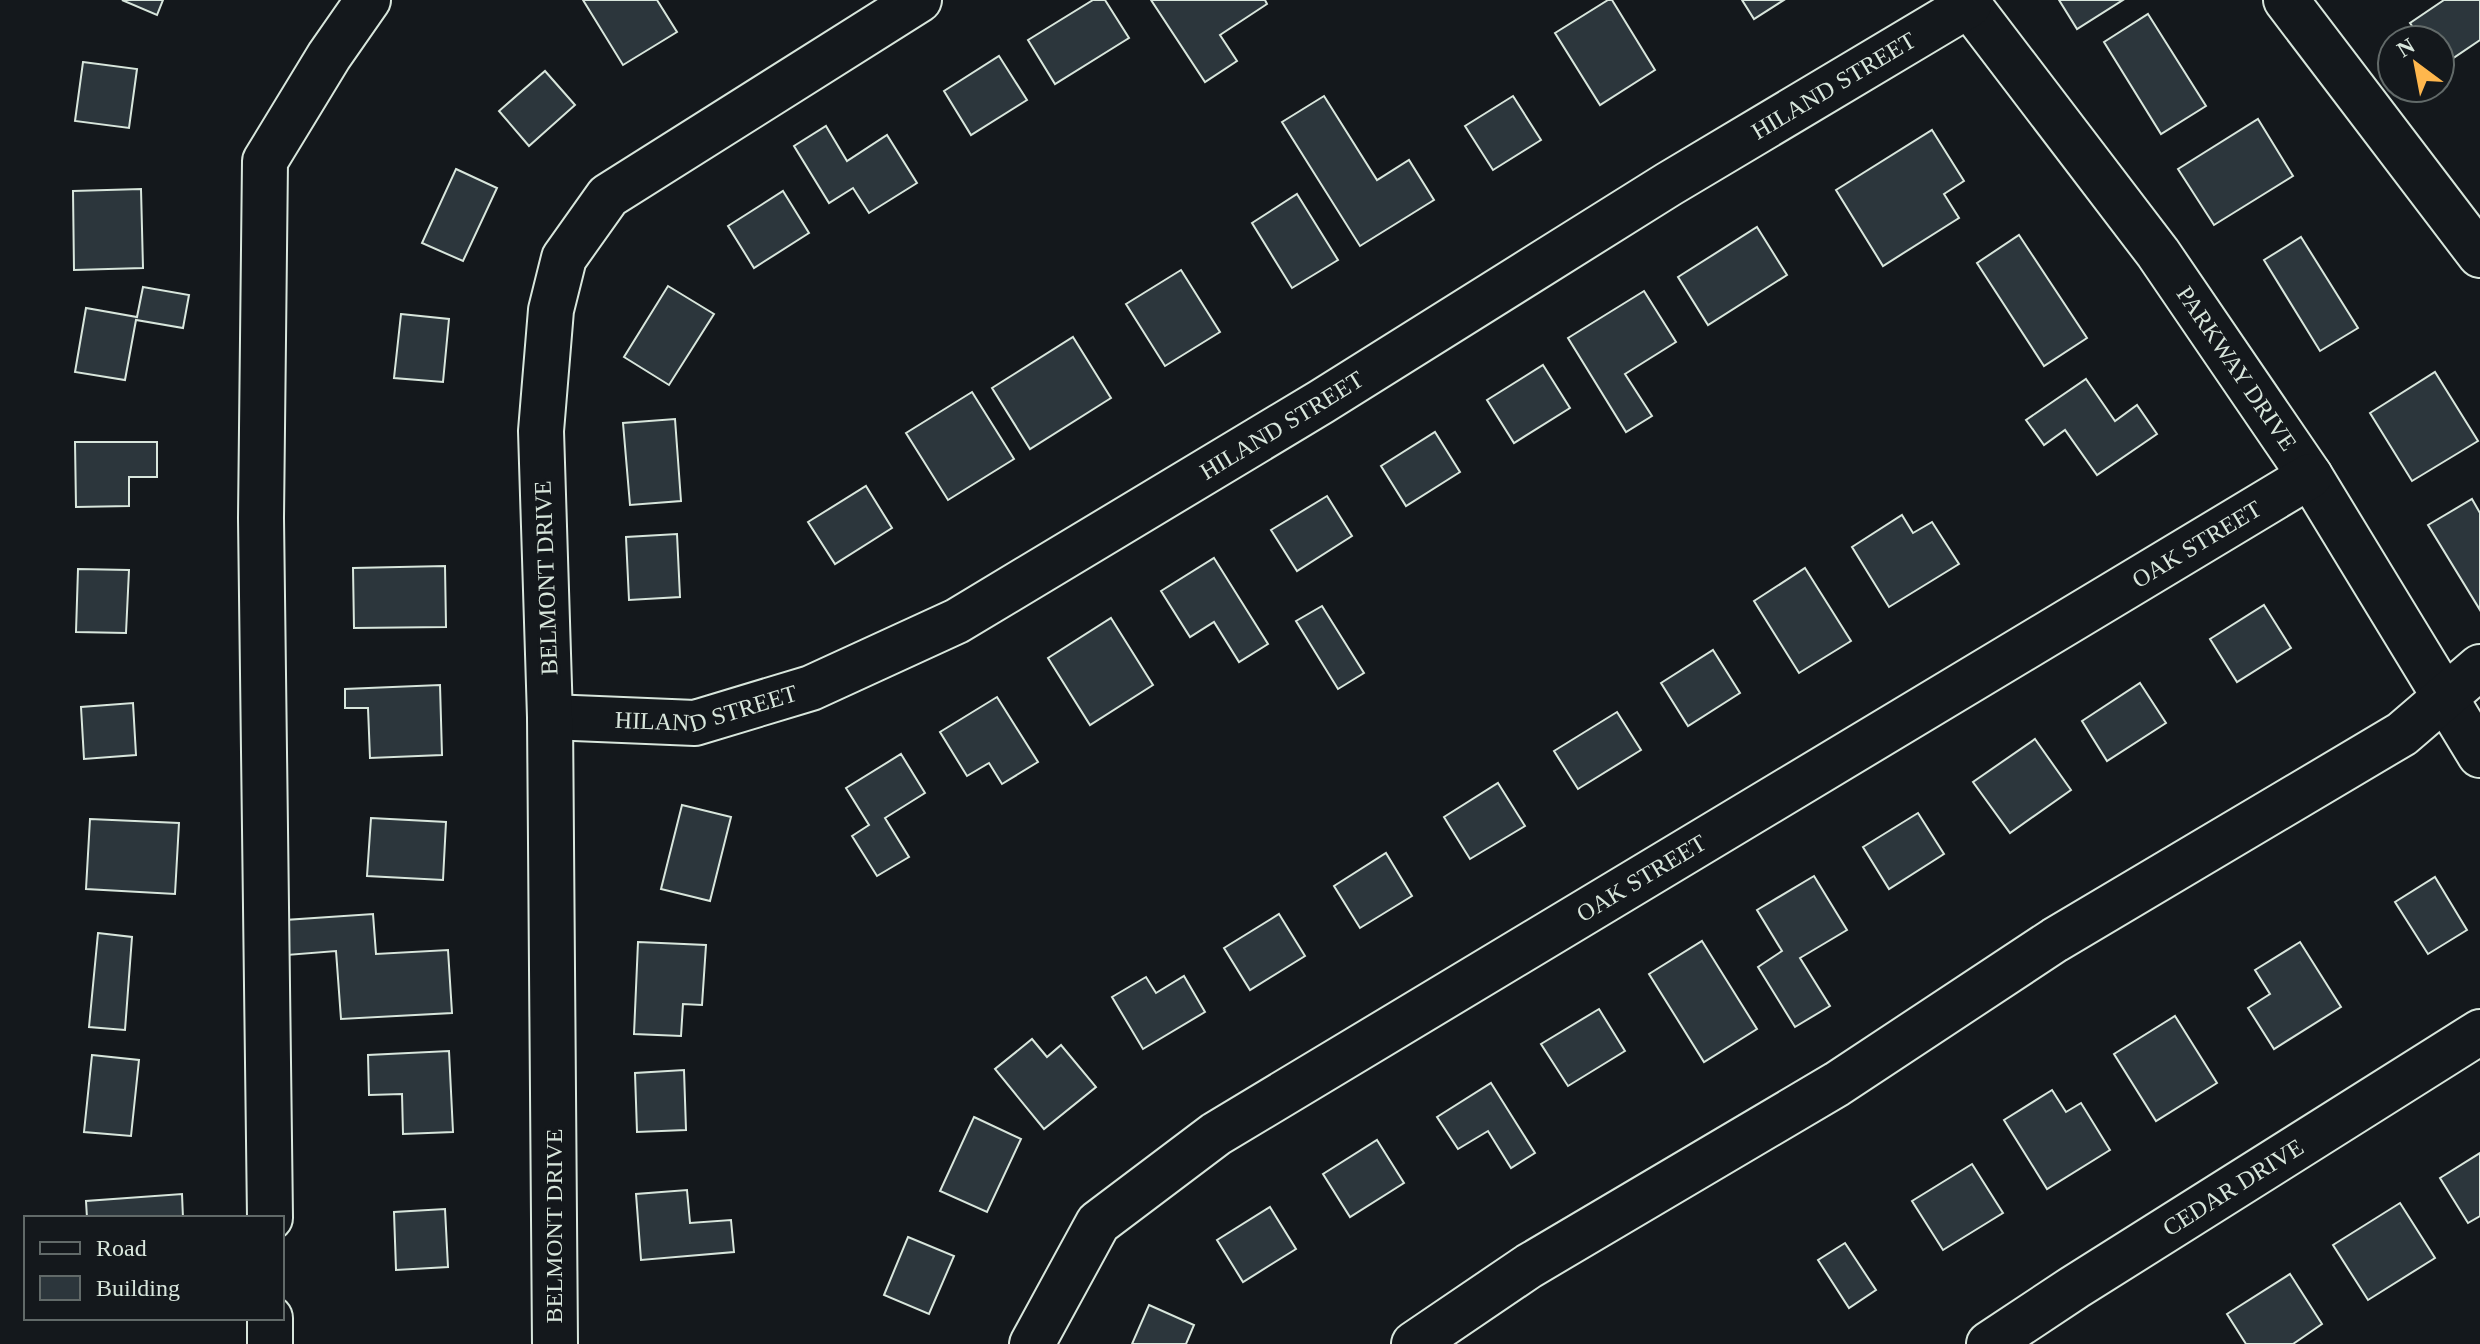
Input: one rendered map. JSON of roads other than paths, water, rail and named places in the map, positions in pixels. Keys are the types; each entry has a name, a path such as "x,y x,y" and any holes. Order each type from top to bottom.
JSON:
{"street":[{"path":"270,1216 261,518 265,161 329,56 368,0"},
{"name":"BELMONT DRIVE","path":"555,1344 550,717 541,431 551,310 564,258 608,196 919,0"},
{"path":"2286,0 2480,255"},
{"name":"HILAND STREET","path":"550,717 695,723 811,688 957,621 1321,402 1967,2"},
{"name":"PARKWAY DRIVE","path":"1967,2 2158,253 2310,476 2480,755"},
{"name":"OAK STREET","path":"1032,1344 1098,1223 1216,1134 2310,476"},
{"path":"1414,1344 1529,1266 1837,1084 2055,940 2402,734 2480,667"},
{"name":"CEDAR DRIVE","path":"1989,1344 2480,1032"},
{"path":"270,1320 270,1344"}]}
